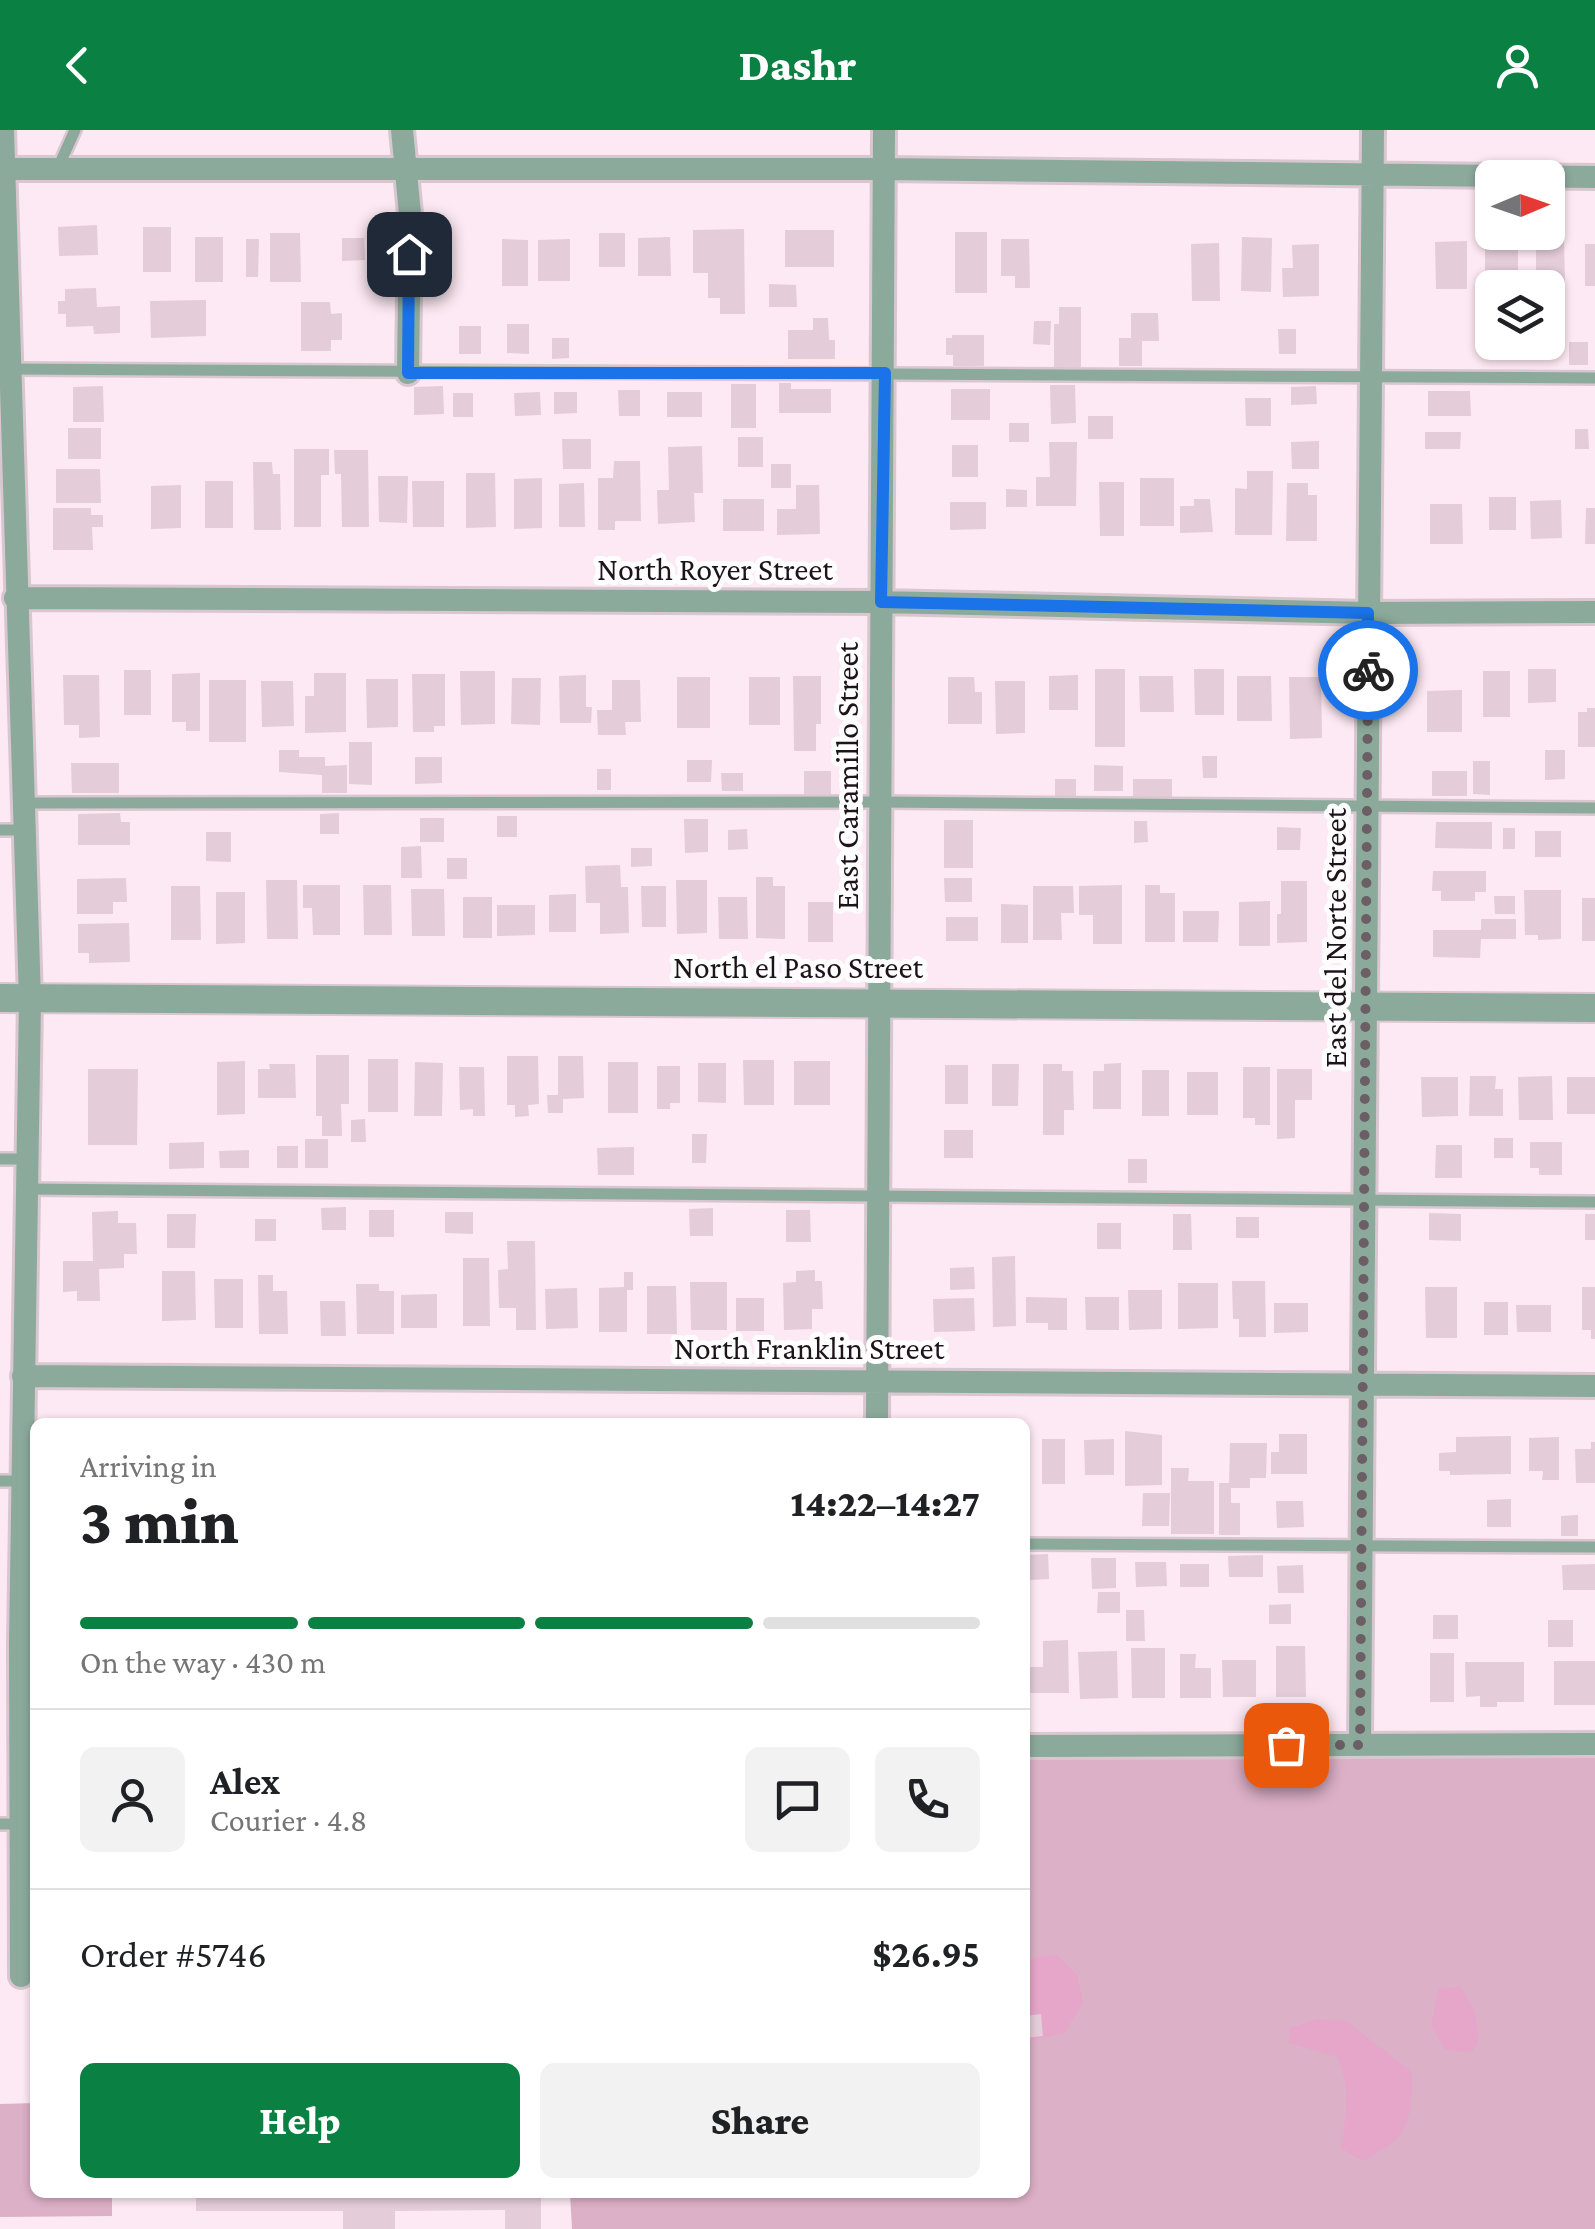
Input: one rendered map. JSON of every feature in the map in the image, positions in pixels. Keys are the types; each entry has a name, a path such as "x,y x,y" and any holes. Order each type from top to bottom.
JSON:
{"street":[{"path":"4,130 5,345 12,369 7,494 16,598 10,684 25,803 30,1000 25,1189 12,1322 23,1376 11,1481 28,1535 10,1643 28,1761 10,1824 19,1976"},
{"path":"402,130 410,214 408,373"},
{"name":"East Caramillo Street","path":"876,1418 884,130"},
{"name":"East del Norte Street","path":"1360,1745 1373,130"},
{"path":"2,169 1595,176"},
{"name":"North Royer Street","path":"16,598 881,602 1368,613 1595,612"},
{"name":"North el Paso Street","path":"0,998 1595,1008"},
{"name":"North Franklin Street","path":"23,1376 1595,1386"},
{"path":"1030,1746 1595,1744"}],"lane":[{"path":"57,170 75,130"},
{"path":"12,369 1595,378"},
{"path":"25,803 880,802 1595,808"},
{"path":"0,830 26,830"},
{"path":"0,1159 26,1159"},
{"path":"25,1189 1595,1202"},
{"path":"1030,1544 1595,1547"}],"shaded area":[{"path":"1595,1757 1595,2229 572,2229 570,2198 1030,2198 1030,1758"},
{"path":"1056,1954 1077,1975 1083,2003 1064,2033 1030,2041 1030,1959"},
{"path":"1461,1987 1475,2012 1479,2039 1472,2052 1446,2050 1431,2026 1439,1988"},
{"path":"1317,2019 1346,2021 1412,2072 1411,2105 1405,2127 1391,2144 1363,2161 1341,2148 1346,2090 1337,2057 1289,2043 1290,2028"},
{"path":"30,2103 30,2198 112,2198 112,2216 0,2217 0,2104"}],"building":[{"path":"97,225 98,255 59,256 58,227"},
{"path":"143,227 171,227 171,272 143,272"},
{"path":"744,229 745,314 720,314 720,298 708,298 708,273 693,273 693,230"},
{"path":"785,230 834,230 834,267 785,267"},
{"path":"955,232 987,232 987,293 955,293"},
{"path":"270,233 300,233 301,282 270,282"},
{"path":"599,233 625,233 625,267 599,267"},
{"path":"195,237 223,237 223,282 195,282"},
{"path":"670,237 671,276 638,276 638,238"},
{"path":"1242,237 1272,238 1271,292 1241,291"},
{"path":"342,238 364,238 365,260 342,261"},
{"path":"246,239 259,239 258,277 246,277"},
{"path":"502,239 528,240 528,286 502,286"},
{"path":"570,239 570,281 538,281 538,240"},
{"path":"1001,239 1029,239 1030,288 1015,288 1015,276 1001,276"},
{"path":"1467,241 1467,289 1436,289 1435,242"},
{"path":"1219,243 1220,301 1192,301 1191,244"},
{"path":"1319,244 1319,296 1283,297 1282,268 1293,268 1292,245"},
{"path":"1585,244 1595,244 1595,286 1585,286"},
{"path":"1485,250 1518,250 1518,270 1485,270"},
{"path":"1536,250 1564,250 1565,270 1536,270"},
{"path":"769,284 796,285 797,307 769,307"},
{"path":"96,288 97,307 120,306 120,333 94,334 93,326 66,327 66,314 58,314 58,301 65,301 65,289"},
{"path":"206,300 206,336 151,338 150,301"},
{"path":"301,302 330,302 331,314 342,313 342,340 331,340 331,351 301,351"},
{"path":"1059,307 1081,307 1081,367 1054,367 1054,324 1059,324"},
{"path":"1131,313 1158,313 1159,341 1142,341 1142,366 1119,366 1119,338 1131,338"},
{"path":"813,318 828,318 829,340 835,340 835,359 788,359 788,330 813,330"},
{"path":"1034,321 1051,321 1050,345 1033,344"},
{"path":"507,324 529,324 529,354 507,353"},
{"path":"459,326 481,326 481,354 459,354"},
{"path":"1278,329 1296,329 1296,354 1279,354"},
{"path":"984,335 984,366 953,366 953,355 946,355 946,338"},
{"path":"552,338 569,338 569,358 552,359"},
{"path":"1569,342 1588,342 1588,365 1569,365"},
{"path":"779,383 791,383 791,389 831,389 831,413 779,413"},
{"path":"731,384 756,384 756,428 731,428"},
{"path":"1050,385 1075,385 1076,423 1051,424"},
{"path":"103,386 104,422 73,422 73,387"},
{"path":"443,386 444,414 414,415 414,387"},
{"path":"1316,386 1317,404 1291,405 1291,387"},
{"path":"951,389 990,389 990,420 951,420"},
{"path":"618,390 640,390 640,416 619,416"},
{"path":"1428,391 1470,391 1471,416 1428,416"},
{"path":"540,392 541,415 515,416 514,393"},
{"path":"554,392 577,392 577,413 554,414"},
{"path":"667,392 702,392 702,417 667,417"},
{"path":"453,393 473,393 473,417 453,417"},
{"path":"1245,398 1271,398 1271,426 1246,426"},
{"path":"1088,416 1113,416 1113,439 1088,439"},
{"path":"1009,423 1029,423 1029,442 1009,442"},
{"path":"68,428 101,428 101,459 68,459"},
{"path":"1575,429 1588,429 1589,449 1575,449"},
{"path":"1425,432 1461,432 1460,449 1425,449"},
{"path":"738,437 763,437 763,467 738,467"},
{"path":"562,439 591,439 591,469 563,469"},
{"path":"1319,441 1319,469 1292,469 1291,442"},
{"path":"1049,442 1077,442 1076,506 1036,506 1036,477 1050,477"},
{"path":"952,445 978,445 978,477 952,477"},
{"path":"702,446 703,493 694,493 695,522 658,524 657,490 669,490 668,447"},
{"path":"294,449 329,449 329,475 321,475 321,527 294,527"},
{"path":"334,450 368,450 369,527 342,527 341,474 335,474"},
{"path":"614,461 640,461 641,521 615,521 615,530 598,530 598,478 613,478"},
{"path":"253,462 272,462 273,474 280,474 281,530 254,530"},
{"path":"771,464 791,464 791,488 771,488"},
{"path":"56,469 100,469 101,503 56,503"},
{"path":"1247,471 1273,471 1272,535 1235,535 1235,488 1247,489"},
{"path":"466,473 495,473 496,527 466,528"},
{"path":"378,476 408,476 407,523 379,522"},
{"path":"542,478 542,528 514,529 514,479"},
{"path":"1140,478 1174,478 1174,526 1140,526"},
{"path":"205,481 233,481 233,528 205,528"},
{"path":"412,481 444,481 444,527 413,527"},
{"path":"1099,482 1124,482 1124,536 1100,536"},
{"path":"584,483 585,527 559,527 559,484"},
{"path":"1287,483 1308,483 1308,495 1317,495 1317,541 1286,541"},
{"path":"181,485 181,528 151,529 151,486"},
{"path":"796,485 819,485 820,534 777,535 777,509 796,509"},
{"path":"1006,489 1027,490 1027,507 1006,507"},
{"path":"1489,497 1516,497 1516,530 1489,530"},
{"path":"723,499 764,499 764,531 723,531"},
{"path":"1194,499 1210,499 1213,532 1180,533 1180,506 1194,506"},
{"path":"1561,500 1562,538 1531,539 1530,501"},
{"path":"950,502 986,502 986,529 950,530"},
{"path":"1430,504 1462,504 1463,544 1430,544"},
{"path":"53,508 91,508 91,515 103,515 103,527 92,527 93,550 53,550"},
{"path":"1586,508 1595,508 1595,544 1585,544"},
{"path":"1095,669 1125,669 1125,747 1095,747"},
{"path":"1194,669 1224,669 1224,715 1195,715"},
{"path":"1528,669 1556,669 1556,702 1528,703"},
{"path":"124,670 151,670 151,715 124,715"},
{"path":"460,671 495,671 495,724 461,725"},
{"path":"1483,671 1510,671 1510,717 1483,717"},
{"path":"200,673 200,731 186,731 186,722 172,722 172,674"},
{"path":"314,673 346,673 346,732 305,733 305,696 314,696"},
{"path":"412,674 445,674 445,726 434,726 434,732 413,732"},
{"path":"63,675 99,675 100,737 79,738 79,725 64,725"},
{"path":"586,675 586,707 592,707 591,723 560,723 559,676"},
{"path":"1078,675 1078,710 1049,710 1049,676"},
{"path":"793,676 821,676 821,724 816,724 816,751 794,751"},
{"path":"1139,676 1173,676 1174,712 1140,712"},
{"path":"1237,676 1271,676 1272,721 1237,721"},
{"path":"677,677 710,677 710,728 677,728"},
{"path":"749,677 780,677 780,725 749,725"},
{"path":"948,677 974,677 975,692 982,692 982,724 948,724"},
{"path":"1289,677 1321,677 1322,738 1290,739"},
{"path":"512,678 541,678 540,725 511,724"},
{"path":"366,679 398,679 398,727 367,728"},
{"path":"209,680 246,680 246,742 209,742"},
{"path":"612,680 640,680 641,722 625,722 626,735 598,735 597,710 612,710"},
{"path":"261,681 293,681 294,726 262,727"},
{"path":"995,681 1025,681 1025,733 996,734"},
{"path":"1462,690 1462,732 1427,732 1427,691"},
{"path":"1587,708 1595,708 1595,747 1578,747 1578,712 1587,712"},
{"path":"349,742 372,742 372,785 349,784"},
{"path":"279,750 299,750 299,757 325,757 325,766 347,765 347,793 322,793 322,775 279,772"},
{"path":"1545,750 1565,750 1565,779 1545,780"},
{"path":"1202,756 1217,756 1217,778 1203,778"},
{"path":"415,757 442,757 442,783 415,784"},
{"path":"687,760 712,760 711,782 687,782"},
{"path":"1473,761 1490,761 1490,795 1473,794"},
{"path":"71,763 119,763 119,793 72,793"},
{"path":"1094,765 1123,766 1123,791 1094,791"},
{"path":"597,769 611,769 611,790 597,790"},
{"path":"804,771 831,771 831,794 804,794"},
{"path":"1432,771 1467,771 1467,796 1432,796"},
{"path":"721,773 743,773 743,791 722,791"},
{"path":"1055,779 1076,779 1076,801 1055,801"},
{"path":"1133,779 1172,779 1172,799 1133,798"},
{"path":"120,813 121,822 130,822 130,845 78,845 78,814"},
{"path":"339,813 339,834 320,834 320,814"},
{"path":"497,816 517,816 517,837 497,837"},
{"path":"420,818 444,818 444,842 420,842"},
{"path":"684,819 708,819 708,852 685,853"},
{"path":"944,820 973,820 973,868 944,868"},
{"path":"1134,821 1147,821 1148,842 1134,843"},
{"path":"1436,822 1492,822 1492,849 1435,848"},
{"path":"1277,827 1301,828 1300,850 1277,850"},
{"path":"1503,828 1515,828 1515,849 1503,849"},
{"path":"747,829 748,849 728,850 728,830"},
{"path":"1535,831 1561,831 1561,857 1535,857"},
{"path":"206,832 231,832 231,862 206,861"},
{"path":"421,846 422,878 401,878 401,847"},
{"path":"631,848 652,848 652,866 631,867"},
{"path":"447,858 467,858 467,879 447,879"},
{"path":"620,865 621,887 628,887 629,933 600,934 600,903 586,903 585,866"},
{"path":"1433,871 1486,871 1486,892 1475,892 1475,901 1441,901 1441,891 1432,891"},
{"path":"756,877 773,877 773,886 785,886 785,939 756,938"},
{"path":"126,878 127,902 113,902 113,914 77,914 77,879"},
{"path":"944,878 972,878 972,902 945,902"},
{"path":"266,880 297,880 298,939 267,939"},
{"path":"676,880 707,880 707,933 677,934"},
{"path":"1281,881 1307,881 1307,942 1277,943"},
{"path":"303,885 340,885 340,935 313,935 312,908 303,908"},
{"path":"363,885 391,885 392,935 364,935"},
{"path":"1122,885 1122,944 1093,944 1093,915 1079,915 1079,886"},
{"path":"1145,885 1160,885 1160,893 1175,893 1175,942 1145,942"},
{"path":"171,886 200,886 201,940 171,940"},
{"path":"641,886 666,886 666,927 642,927"},
{"path":"1033,886 1073,886 1074,913 1061,913 1062,940 1033,940"},
{"path":"411,889 444,889 445,936 412,936"},
{"path":"1524,890 1561,890 1561,939 1538,940 1538,935 1525,935"},
{"path":"216,892 245,892 245,943 216,944"},
{"path":"576,894 576,932 549,932 549,895"},
{"path":"1494,896 1515,896 1515,914 1495,914"},
{"path":"463,897 492,897 492,938 463,938"},
{"path":"718,897 747,897 748,939 719,939"},
{"path":"1582,898 1595,898 1595,941 1582,941"},
{"path":"1270,901 1270,946 1239,946 1239,902"},
{"path":"808,902 833,902 833,942 808,942"},
{"path":"1001,904 1028,905 1028,943 1001,943"},
{"path":"497,905 535,905 535,935 497,936"},
{"path":"1183,911 1219,911 1218,942 1183,942"},
{"path":"946,917 978,917 978,941 946,941"},
{"path":"1481,919 1516,919 1516,939 1481,939 1480,958 1433,957 1433,930 1481,930"},
{"path":"129,923 130,962 89,963 89,953 78,953 78,924"},
{"path":"316,1055 349,1055 349,1104 341,1104 342,1136 322,1136 322,1116 316,1116"},
{"path":"507,1056 538,1056 539,1104 528,1105 529,1116 515,1117 515,1105 507,1105"},
{"path":"558,1056 583,1056 584,1098 563,1099 563,1113 548,1113 547,1095 558,1095"},
{"path":"368,1059 398,1059 398,1112 368,1112"},
{"path":"743,1060 774,1060 774,1105 744,1105"},
{"path":"245,1061 245,1114 217,1115 217,1062"},
{"path":"794,1061 830,1061 830,1105 794,1105"},
{"path":"415,1062 443,1063 442,1116 414,1116"},
{"path":"608,1062 638,1062 638,1113 608,1113"},
{"path":"698,1063 726,1063 726,1103 698,1102"},
{"path":"1121,1063 1121,1109 1093,1109 1093,1071 1104,1071 1104,1064"},
{"path":"269,1064 295,1064 296,1098 258,1098 258,1069 270,1069"},
{"path":"992,1064 1019,1064 1018,1106 992,1106"},
{"path":"1043,1064 1062,1064 1062,1071 1073,1071 1074,1110 1064,1110 1064,1135 1043,1135"},
{"path":"945,1065 968,1065 968,1104 945,1104"},
{"path":"657,1066 680,1066 680,1103 670,1103 670,1109 657,1109"},
{"path":"459,1067 484,1067 485,1116 473,1116 473,1109 460,1110"},
{"path":"1243,1067 1270,1067 1270,1125 1255,1125 1255,1118 1243,1118"},
{"path":"88,1069 138,1069 137,1145 88,1145"},
{"path":"1277,1069 1312,1069 1312,1100 1295,1100 1295,1138 1277,1139"},
{"path":"1142,1070 1169,1070 1169,1116 1142,1116"},
{"path":"1187,1072 1218,1072 1218,1115 1187,1115"},
{"path":"1470,1076 1496,1076 1495,1089 1503,1089 1503,1116 1469,1116"},
{"path":"1552,1076 1553,1120 1519,1120 1518,1077"},
{"path":"1421,1077 1458,1077 1458,1116 1422,1117"},
{"path":"1567,1077 1595,1077 1595,1114 1567,1114"},
{"path":"365,1119 366,1142 351,1142 351,1120"},
{"path":"944,1130 973,1130 973,1158 944,1158"},
{"path":"692,1134 707,1134 706,1163 692,1163"},
{"path":"1494,1138 1513,1138 1513,1158 1494,1158"},
{"path":"305,1139 328,1139 328,1168 305,1168"},
{"path":"204,1142 204,1168 169,1169 169,1143"},
{"path":"1530,1142 1562,1142 1562,1175 1539,1175 1539,1168 1530,1168"},
{"path":"1436,1145 1462,1145 1462,1178 1435,1178"},
{"path":"277,1146 298,1146 298,1168 277,1168"},
{"path":"634,1147 634,1175 598,1175 597,1148"},
{"path":"249,1150 249,1168 220,1168 219,1151"},
{"path":"1128,1159 1147,1159 1147,1183 1128,1183"},
{"path":"346,1207 346,1230 322,1230 321,1208"},
{"path":"713,1208 713,1236 690,1236 689,1209"},
{"path":"369,1210 394,1210 394,1237 369,1237"},
{"path":"786,1210 810,1210 811,1242 786,1242"},
{"path":"118,1211 118,1223 136,1223 137,1254 124,1254 124,1268 99,1269 100,1301 77,1301 77,1291 63,1292 63,1261 93,1261 92,1212"},
{"path":"445,1212 473,1212 473,1234 445,1233"},
{"path":"1429,1213 1461,1214 1461,1241 1429,1240"},
{"path":"167,1214 196,1214 195,1248 167,1248"},
{"path":"1173,1214 1191,1214 1192,1250 1173,1250"},
{"path":"1585,1214 1595,1214 1595,1240 1585,1240"},
{"path":"1236,1217 1259,1217 1259,1238 1236,1238"},
{"path":"255,1219 276,1219 276,1241 255,1241"},
{"path":"1097,1223 1121,1223 1121,1249 1097,1249"},
{"path":"507,1241 535,1241 536,1330 516,1330 516,1308 499,1308 498,1270 508,1269"},
{"path":"1015,1256 1016,1326 993,1327 992,1257"},
{"path":"463,1258 489,1258 490,1326 463,1326"},
{"path":"974,1267 975,1289 950,1290 950,1268"},
{"path":"815,1270 815,1281 822,1281 823,1309 812,1309 812,1329 784,1330 783,1283 796,1282 796,1271"},
{"path":"162,1271 195,1271 196,1320 162,1321"},
{"path":"624,1272 633,1272 633,1290 627,1290 627,1332 599,1332 599,1288 624,1287"},
{"path":"258,1275 273,1275 273,1291 287,1291 288,1334 259,1334"},
{"path":"214,1279 243,1279 243,1328 215,1328"},
{"path":"1232,1281 1265,1281 1266,1337 1239,1337 1239,1319 1233,1319"},
{"path":"690,1282 727,1282 727,1330 691,1330"},
{"path":"1178,1283 1218,1283 1218,1328 1178,1329"},
{"path":"356,1284 379,1284 379,1291 394,1291 394,1334 357,1334"},
{"path":"647,1286 676,1286 677,1334 647,1334"},
{"path":"1425,1287 1457,1287 1457,1338 1426,1338"},
{"path":"1582,1287 1595,1287 1595,1339 1591,1339 1591,1330 1582,1330"},
{"path":"577,1288 578,1328 546,1329 545,1289"},
{"path":"1128,1290 1162,1290 1162,1329 1129,1330"},
{"path":"437,1294 437,1328 401,1328 401,1295"},
{"path":"1026,1297 1067,1298 1067,1330 1048,1330 1048,1323 1026,1323"},
{"path":"1085,1297 1119,1297 1119,1330 1086,1330"},
{"path":"736,1298 764,1298 764,1331 736,1331"},
{"path":"974,1298 975,1331 934,1332 933,1299"},
{"path":"320,1301 345,1301 346,1336 321,1336"},
{"path":"1484,1302 1508,1302 1508,1335 1484,1335"},
{"path":"1274,1303 1308,1303 1308,1332 1274,1333"},
{"path":"1516,1305 1551,1305 1551,1332 1517,1332"},
{"path":"1125,1431 1162,1435 1162,1485 1125,1486"},
{"path":"1279,1434 1307,1434 1307,1474 1271,1474 1271,1452 1279,1452"},
{"path":"1511,1436 1511,1474 1450,1475 1450,1471 1439,1471 1439,1453 1456,1452 1456,1437"},
{"path":"1559,1437 1559,1480 1542,1480 1543,1471 1529,1471 1529,1438"},
{"path":"1042,1439 1065,1439 1065,1484 1042,1484"},
{"path":"1114,1439 1114,1475 1085,1475 1084,1440"},
{"path":"1591,1442 1595,1442 1595,1483 1576,1483 1575,1449 1591,1449"},
{"path":"1230,1443 1267,1443 1266,1478 1250,1478 1250,1488 1231,1488 1231,1503 1240,1503 1240,1535 1219,1535 1219,1483 1229,1483"},
{"path":"1171,1468 1189,1468 1188,1481 1214,1481 1214,1534 1171,1534"},
{"path":"1143,1493 1170,1493 1169,1526 1142,1526"},
{"path":"1511,1499 1511,1527 1487,1527 1487,1500"},
{"path":"1276,1501 1303,1501 1304,1527 1277,1528"},
{"path":"1578,1515 1578,1536 1561,1536 1561,1516"},
{"path":"1048,1554 1049,1579 1030,1580 1030,1555"},
{"path":"1263,1555 1263,1577 1229,1577 1228,1556"},
{"path":"1091,1558 1116,1558 1116,1588 1092,1589"},
{"path":"1135,1562 1166,1562 1167,1586 1136,1587"},
{"path":"1180,1564 1209,1564 1209,1587 1180,1587"},
{"path":"1595,1564 1595,1590 1563,1590 1562,1565"},
{"path":"1303,1565 1304,1593 1278,1593 1277,1566"},
{"path":"1098,1592 1120,1592 1120,1613 1097,1613"},
{"path":"1291,1604 1291,1624 1269,1624 1269,1605"},
{"path":"1126,1610 1144,1610 1145,1641 1126,1641"},
{"path":"1433,1615 1458,1615 1458,1639 1433,1639"},
{"path":"1548,1620 1573,1620 1573,1647 1548,1647"},
{"path":"1068,1640 1069,1693 1030,1693 1030,1667 1043,1667 1043,1641"},
{"path":"1276,1646 1305,1646 1306,1697 1276,1697"},
{"path":"1131,1648 1165,1648 1165,1698 1132,1698"},
{"path":"1117,1651 1118,1698 1080,1699 1078,1652"},
{"path":"1430,1653 1454,1653 1454,1702 1430,1702"},
{"path":"1180,1654 1196,1654 1195,1668 1211,1668 1211,1698 1180,1698"},
{"path":"1222,1660 1256,1660 1256,1697 1223,1697"},
{"path":"1554,1661 1595,1661 1595,1705 1554,1705"},
{"path":"1465,1662 1524,1662 1524,1702 1497,1702 1497,1707 1480,1707 1480,1696 1466,1697"},
{"path":"1041,2014 1043,2036 1030,2037 1030,2015"},
{"path":"196,2198 541,2198 541,2229 505,2229 505,2210 395,2211 395,2229 343,2229 343,2211 196,2211"}],"way so far":[{"path":"1286,1745 1360,1745 1368,670"}],"route":[{"path":"409,254 408,373 885,373 881,602 1368,613 1368,670"}]}
